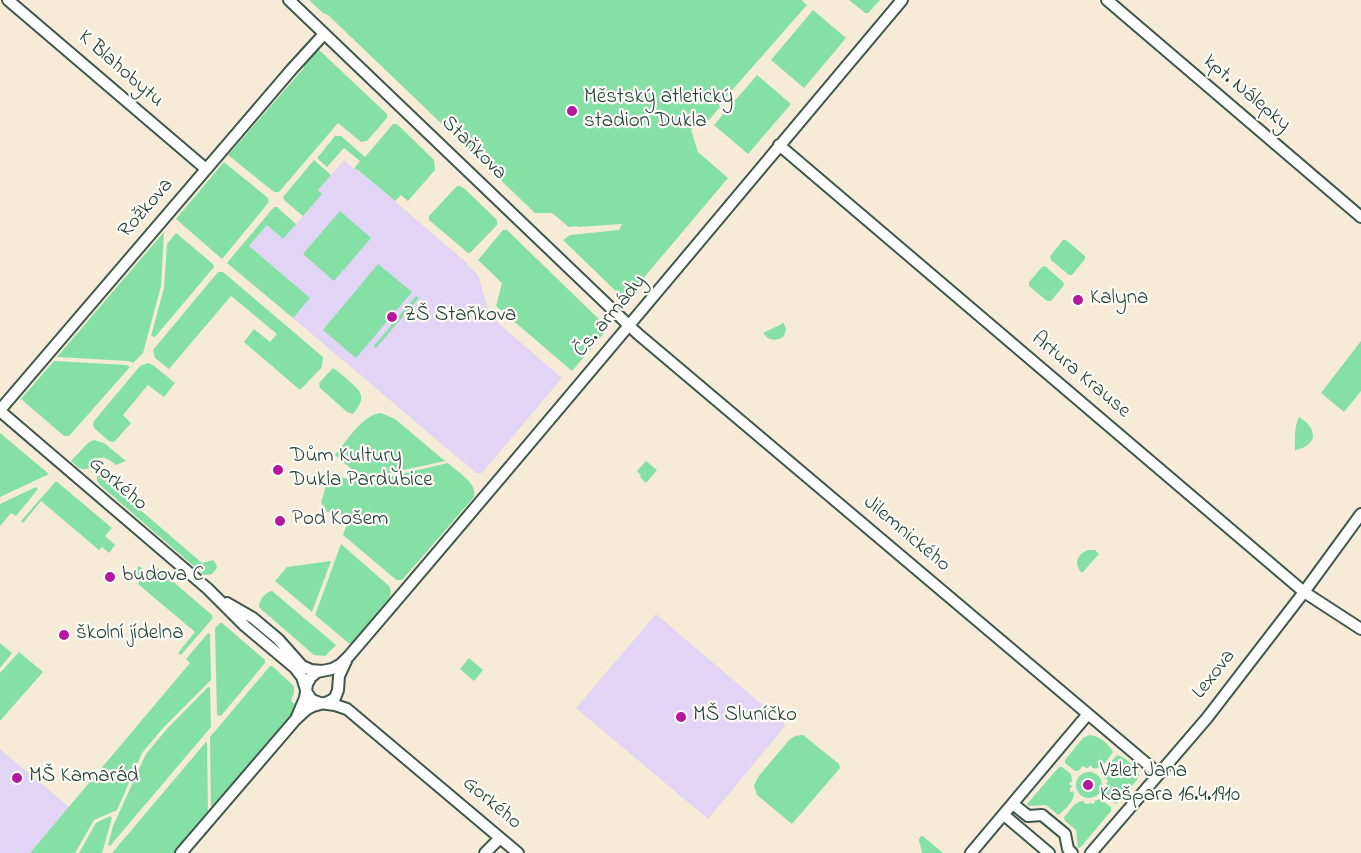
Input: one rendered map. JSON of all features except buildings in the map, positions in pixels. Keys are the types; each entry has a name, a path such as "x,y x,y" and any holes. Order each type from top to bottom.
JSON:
{"street":[{"name":"K Blahobytu","path":"8,0 206,169"},
{"name":"Staňkova","path":"289,0 630,326"},
{"name":"Čs. armády","path":"296,719 310,676 332,669 349,657 630,326 902,0"},
{"name":"kpt. Nálepky","path":"1107,0 1361,217"},
{"name":"Rožkova","path":"0,410 324,33"},
{"name":"Artura Krause","path":"779,145 1304,592 1361,629"},
{"name":"Jilemnického","path":"630,326 1159,774"},
{"name":"Gorkého","path":"0,410 208,589 245,626 295,668 302,677 312,700 343,707 356,716 518,853"},
{"name":"Lexova","path":"1091,853 1207,718 1361,514"},
{"name":"Gorkého","path":"208,589 253,618 278,639 302,666 333,675 338,682 344,702 356,716"},
{"name":"Čs. armády","path":"181,853 296,719 307,710 335,698 341,671 349,657"},
{"path":"971,853 1088,714"},
{"path":"1013,804 1028,816 1042,815 1065,834 1068,849 1072,853"},
{"path":"1004,815 1049,853"},
{"path":"485,853 500,838"}],"shaded area":[{"name":"ZŠ Staňkova","path":"344,160 468,264 478,275 490,316 562,378 482,473 476,473 293,318 309,298 249,246 267,225 283,239 322,194 318,190"},
{"name":"MŠ Sluníčko","path":"656,614 786,725 708,819 576,708"},
{"name":"MŠ Kamarád","path":"0,749 69,807 30,853 0,853"}],"green space":[{"name":"Městský atletický stadion Dukla","path":"309,0 803,0 807,5 719,105 720,107 709,120 703,116 691,130 698,152 728,178 625,300 563,240 570,235 619,230 622,224 569,227 552,213 535,213 328,15"},
{"path":"849,0 880,0 868,13 865,13"},
{"path":"813,10 846,38 804,88 771,60"},
{"path":"316,47 387,114 387,118 367,141 361,142 338,123 279,192 274,192 228,155 304,68 303,62"},
{"path":"757,75 791,104 748,154 714,125"},
{"path":"393,124 397,124 434,160 435,170 408,201 401,195 395,201 357,169 354,169 360,161 344,148 327,167 317,158 335,136 341,136 365,157"},
{"path":"314,160 331,175 318,190 322,194 303,216 283,197"},
{"path":"224,162 268,198 269,202 222,259 176,219"},
{"path":"457,186 465,189 497,220 497,225 470,253 429,220 429,216"},
{"path":"274,207 277,207 296,224 283,239 267,225 249,246 310,298 293,318 227,263"},
{"path":"340,211 371,238 334,281 303,254"},
{"path":"503,230 507,230 605,325 605,332 572,371 496,306 502,283 478,260"},
{"path":"164,232 161,286 143,353 133,363 57,357"},
{"path":"176,233 214,267 155,337 151,336 164,288 167,244"},
{"path":"1063,240 1085,256 1072,275 1051,260 1050,256"},
{"path":"378,264 412,292 356,358 323,330"},
{"path":"1045,266 1064,285 1051,301 1047,301 1029,286 1029,282"},
{"path":"218,272 223,272 323,357 322,367 300,390 244,342 254,329 270,342 277,334 231,296 169,369 155,358 153,350"},
{"path":"416,296 419,298 376,348 374,346"},
{"path":"783,322 786,329 781,338 770,339 763,333 780,325"},
{"path":"1361,341 1361,391 1344,412 1321,393"},
{"path":"54,361 130,367 69,436 64,436 21,399"},
{"path":"148,363 175,383 164,397 148,385 123,415 131,423 114,442 109,441 94,428 94,421 140,366"},
{"path":"333,368 360,392 360,404 353,414 347,412 320,388 319,383"},
{"path":"381,413 395,419 445,461 363,479 335,455 361,423"},
{"path":"1299,417 1309,426 1313,438 1306,446 1295,450 1296,429"},
{"path":"0,433 49,474 0,497"},
{"path":"94,440 104,443 126,461 116,465 103,457 87,469 78,467 71,461 88,443"},
{"path":"646,461 657,470 646,483 637,471"},
{"path":"448,463 470,482 474,497 402,580 394,578 343,535 350,516 327,512 321,502 327,483 337,476 362,483"},
{"path":"103,470 111,471 109,483 202,563 213,560 217,568 212,574 204,575 100,485 97,477"},
{"path":"56,481 112,528 105,536 115,545 109,553 102,547 99,550 41,501 23,523 21,521"},
{"path":"36,487 38,489 16,516 11,513 0,526 0,504"},
{"path":"341,544 389,586 391,591 390,597 351,645 315,615"},
{"path":"1088,550 1095,550 1099,554 1082,573 1077,563 1081,554"},
{"path":"331,561 312,612 275,581 287,567"},
{"path":"139,566 149,574 156,567 212,615 213,618 181,655 178,653 195,632 138,584 140,580 133,573"},
{"path":"272,591 336,645 325,656 314,655 259,607 263,597"},
{"path":"220,623 265,660 265,663 221,716 217,715 215,628"},
{"path":"208,633 210,634 211,680 163,728 142,753 117,810 94,820 75,853 30,853 190,663 186,659"},
{"path":"0,643 12,653 0,668"},
{"path":"19,652 43,672 0,721 0,673"},
{"path":"469,658 483,670 474,681 460,669"},
{"path":"270,666 294,686 291,701 296,705 293,712 211,809 210,737"},
{"path":"210,687 211,727 110,846 108,845 113,826 146,754"},
{"path":"803,735 839,764 840,768 792,824 757,795 754,786 758,777 790,739"},
{"path":"1089,735 1103,740 1113,752 1099,768 1084,766 1075,771 1065,763 1065,760 1083,738"},
{"path":"206,742 208,813 174,853 112,853"},
{"path":"1117,755 1130,763 1139,774 1137,780 1116,804 1104,795 1105,789 1108,788 1106,784 1108,781 1104,779 1103,771"},
{"path":"1059,767 1071,774 1070,792 1073,791 1074,794 1070,804 1059,815 1046,805 1028,806 1027,804"},
{"path":"1089,772 1098,776 1102,785 1098,794 1089,798 1080,794 1076,785 1080,776"},
{"path":"1100,799 1111,807 1111,811 1078,848 1076,830 1065,821 1064,817 1078,802 1084,801 1088,804 1091,802 1091,804"},
{"path":"110,816 112,818 102,853 79,853 96,823"},
{"path":"922,836 943,853 922,853 919,840"}],"place":[{"name":"Městský atletický stadion Dukla","path":"572,111"},
{"name":"Kalyna","path":"1078,300"},
{"name":"ZŠ Staňkova","path":"392,317"},
{"name":"Dům Kultury Dukla Pardubice","path":"278,470"},
{"name":"Pod Košem","path":"280,521"},
{"name":"budova C","path":"110,577"},
{"name":"školní jídelna","path":"64,635"},
{"name":"MŠ Sluníčko","path":"681,717"},
{"name":"MŠ Kamarád","path":"17,778"},
{"name":"Vzlet Jana Kašpara 16.4.1910","path":"1088,785"}]}
